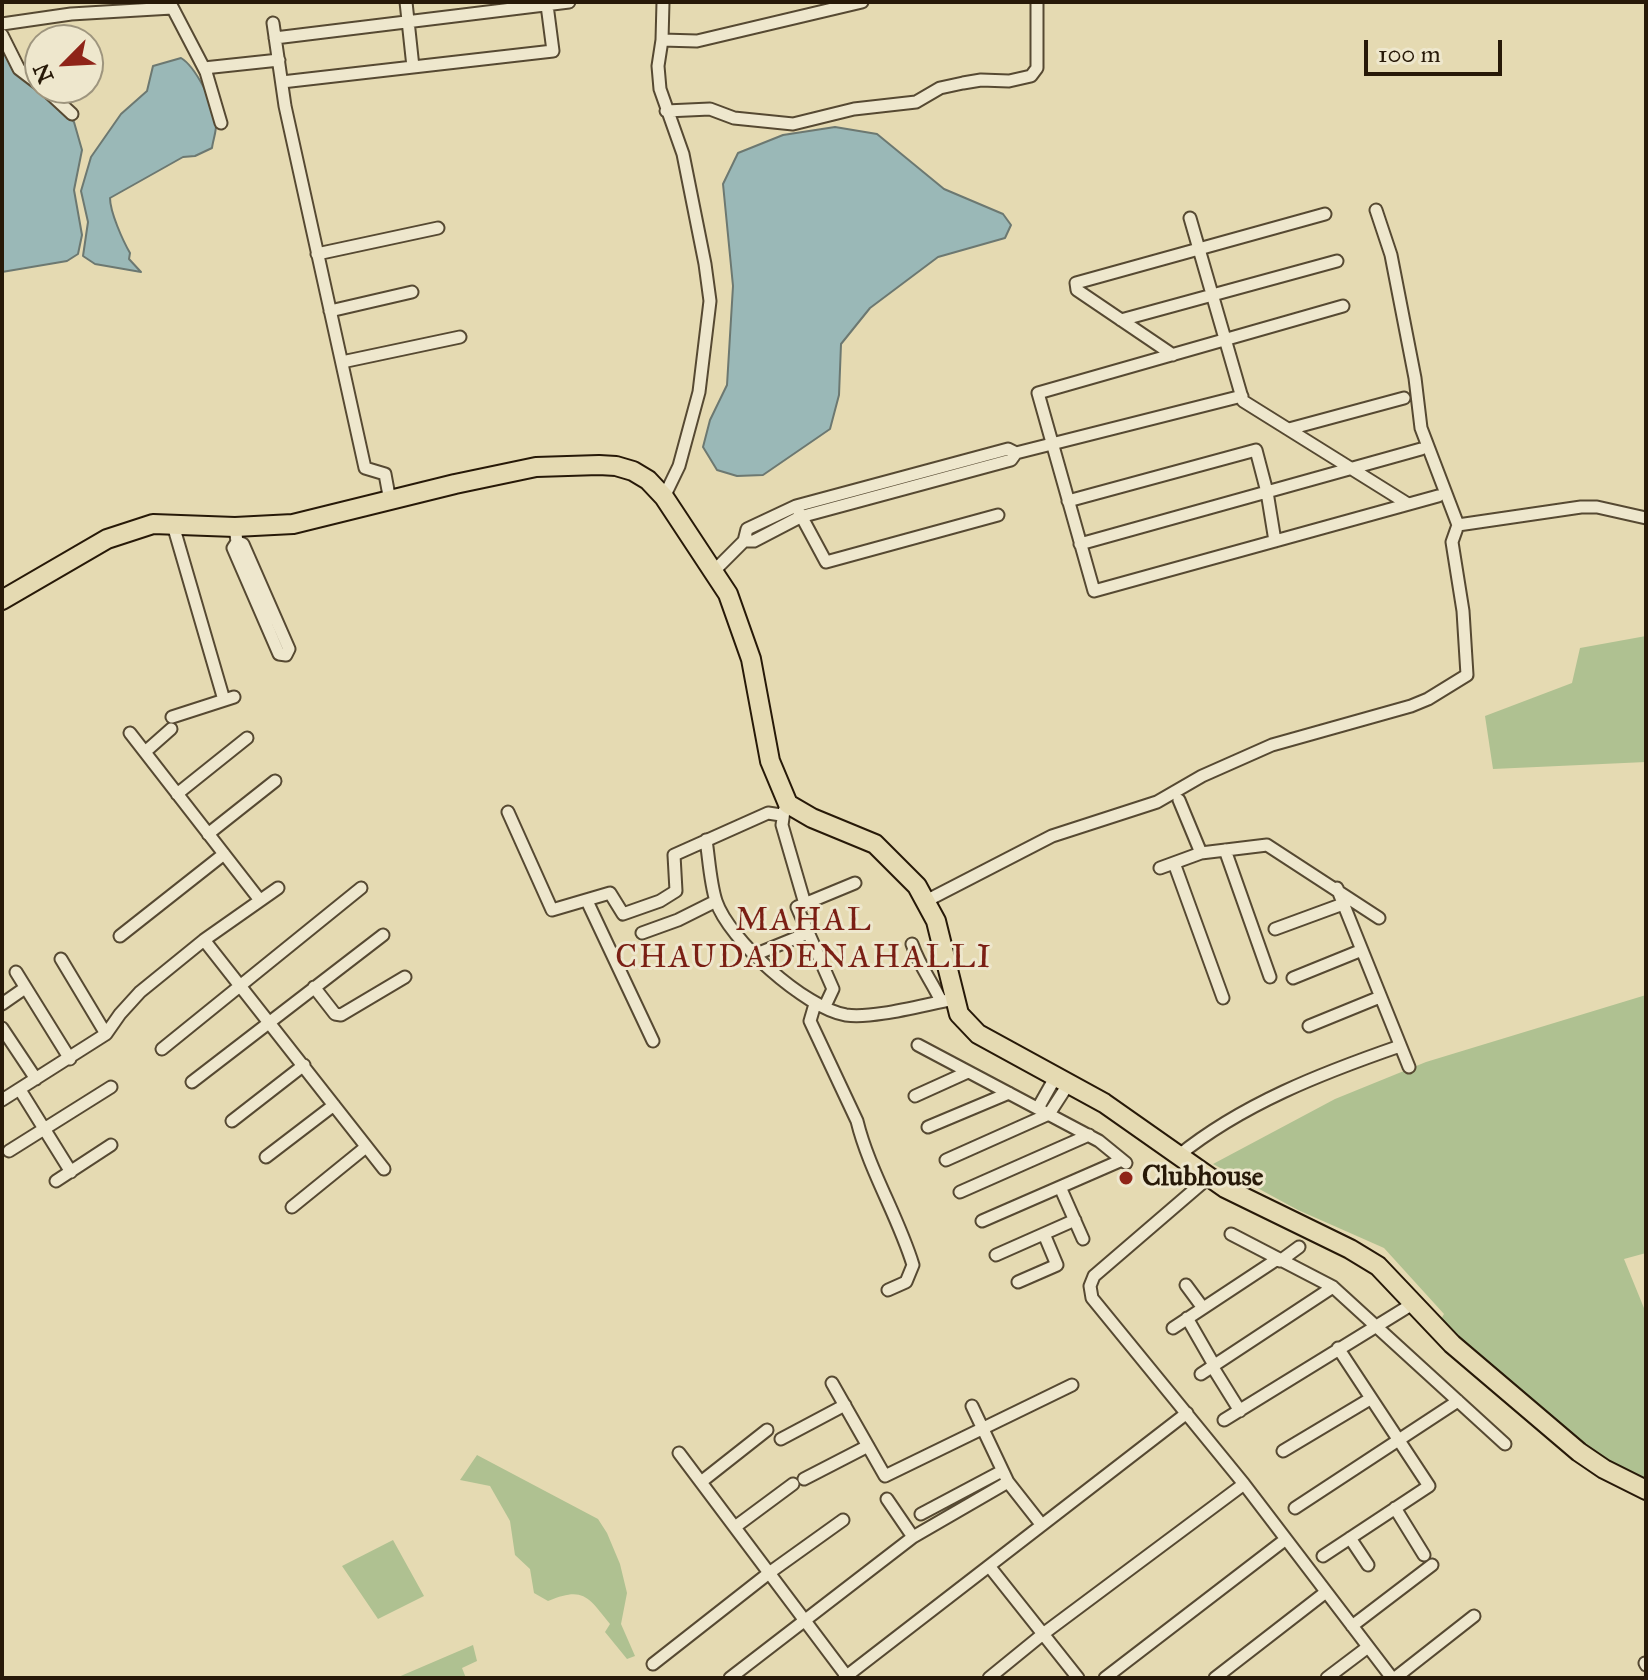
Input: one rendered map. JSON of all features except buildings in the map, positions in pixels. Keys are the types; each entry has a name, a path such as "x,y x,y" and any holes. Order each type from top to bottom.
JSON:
{"highway":[{"path":"2,600 107,539 153,524 236,534 293,524 536,467 578,464 616,466 633,471 648,480 664,497 728,594 745,637 770,761 785,810 798,811 875,844 917,886 936,921 948,1000 978,1034 1104,1103 1208,1178 1378,1266 1452,1344 1579,1452 1604,1469 1646,1490"}],"street":[{"path":"406,2 413,67"},
{"path":"275,38 569,2"},
{"path":"663,2 658,66 660,89 683,154 710,301 699,392 679,466 664,497"},
{"path":"662,40 697,41 862,2"},
{"path":"666,111 710,109 734,118 793,124 854,109 916,102 940,88 963,83 1009,81 1031,76 1037,68 1037,2"},
{"path":"2,24 171,5 204,68 221,123"},
{"path":"282,82 553,51 547,5"},
{"path":"273,23 285,106 365,468 385,474 390,501"},
{"path":"2,35 24,73"},
{"path":"204,68 279,60"},
{"path":"61,104 72,114"},
{"path":"926,901 1052,836 1157,802 1202,776 1272,745 1411,706 1467,675 1463,611 1452,542 1458,525 1421,428 1415,378 1391,255 1376,210"},
{"path":"1173,355 1077,290 1076,283 1325,214"},
{"path":"1190,218 1243,401 1408,504"},
{"path":"317,254 438,228"},
{"path":"1121,320 1337,261"},
{"path":"330,311 412,292"},
{"path":"1343,306 1038,393 1094,591 1438,496"},
{"path":"342,362 460,337"},
{"path":"714,571 744,541 754,541 798,512 1011,460 1016,453 1242,396"},
{"path":"1289,429 1404,398"},
{"path":"1080,544 1421,449"},
{"path":"1068,501 1256,450 1275,541"},
{"path":"1458,525 1581,507 1597,507 1646,518"},
{"path":"798,512 826,562 998,515"},
{"path":"145,752 172,723 229,699 173,525"},
{"path":"236,534 289,649 286,655 279,654 233,548 236,534"},
{"path":"130,733 259,899"},
{"path":"177,794 247,738"},
{"path":"208,834 275,781"},
{"path":"1179,800 1201,853"},
{"path":"508,812 552,910 610,893 623,914 660,901 676,891 674,855 768,813 785,810 805,904"},
{"path":"706,840 716,901 726,920 754,955 820,1005 844,1015 864,1015 948,1000"},
{"path":"1160,868 1201,853 1267,845 1379,918"},
{"path":"1225,850 1270,977"},
{"path":"120,936 224,854"},
{"path":"1174,863 1223,998"},
{"path":"855,883 797,907 833,989 810,1021 857,1121 861,1138 902,1231 913,1265 906,1282 888,1290"},
{"path":"2,1100 106,1034 140,992 204,940 278,888"},
{"path":"162,1049 361,888"},
{"path":"1337,888 1409,1067"},
{"path":"587,901 653,1041"},
{"path":"642,933 716,901"},
{"path":"1275,929 1343,904"},
{"path":"754,955 808,933"},
{"path":"192,1082 383,935"},
{"path":"204,940 384,1169"},
{"path":"912,944 921,969 948,1000"},
{"path":"1293,978 1362,950"},
{"path":"61,959 106,1034"},
{"path":"16,972 70,1059"},
{"path":"314,987 335,1014 341,1015 405,977"},
{"path":"2,1004 25,988"},
{"path":"1309,1026 1380,997"},
{"path":"2,1028 36,1079"},
{"path":"918,1045 1089,1135 1124,1162 982,1221"},
{"path":"1178,1156 1207,1133 1286,1091 1400,1046"},
{"path":"232,1121 304,1065"},
{"path":"915,1096 968,1072"},
{"path":"946,1160 1043,1111 1062,1079"},
{"path":"9,1151 111,1087"},
{"path":"20,1090 71,1172"},
{"path":"928,1127 1009,1093"},
{"path":"266,1157 334,1105"},
{"path":"960,1192 1089,1135"},
{"path":"56,1181 111,1145"},
{"path":"292,1207 366,1147"},
{"path":"1208,1178 1094,1276 1090,1286 1092,1298 1244,1484 1393,1678 1474,1616"},
{"path":"1060,1187 1083,1239"},
{"path":"996,1255 1075,1220"},
{"path":"1018,1282 1057,1265 1044,1234"},
{"path":"1231,1234 1333,1287 1505,1444"},
{"path":"1173,1328 1299,1247"},
{"path":"1186,1285 1203,1308"},
{"path":"1201,1374 1333,1287"},
{"path":"1224,1420 1414,1303"},
{"path":"1187,1318 1240,1411"},
{"path":"1323,1556 1429,1486 1338,1348"},
{"path":"832,1383 885,1476 1072,1385"},
{"path":"1283,1451 1370,1399"},
{"path":"1295,1508 1458,1401"},
{"path":"781,1439 845,1405"},
{"path":"972,1406 1005,1476 1041,1524"},
{"path":"679,1453 846,1677 1187,1413"},
{"path":"701,1482 767,1430"},
{"path":"735,1527 798,1482 868,1446"},
{"path":"921,1514 1005,1476"},
{"path":"730,1678 913,1537 1005,1476"},
{"path":"989,1678 1244,1484"},
{"path":"887,1499 913,1537"},
{"path":"1395,1508 1424,1555"},
{"path":"653,1664 769,1573 843,1520"},
{"path":"1350,1538 1368,1565"},
{"path":"1105,1678 1286,1539"},
{"path":"1352,1626 1432,1565"},
{"path":"989,1566 1078,1678"},
{"path":"1215,1678 1326,1592"},
{"path":"1327,1678 1368,1647"}],"green space":[{"path":"1646,636 1646,762 1493,769 1485,716 1572,683 1580,648"},
{"path":"1646,995 1646,1253 1624,1259 1646,1313 1646,1481 1596,1455 1440,1321 1444,1314 1384,1248 1298,1210 1213,1164 1335,1099 1426,1062"},
{"path":"477,1455 598,1519 620,1564 627,1593 621,1624 635,1656 627,1659 605,1632 610,1624 584,1597 570,1594 548,1601 534,1593 530,1569 515,1555 510,1521 490,1486 460,1480"},
{"path":"393,1540 424,1596 378,1619 342,1566"},
{"path":"473,1645 477,1661 462,1668 466,1678 396,1678"}],"water":[{"path":"2,45 24,69 24,104 57,104 74,122 82,150 74,190 82,235 78,254 67,261 2,272"},
{"path":"181,58 198,77 212,106 216,125 212,148 195,156 183,157 110,198 114,218 130,253 129,259 141,272 95,264 83,256 88,222 81,191 91,157 121,114 147,91 153,66"},
{"path":"835,127 877,134 944,189 1003,214 1011,225 1005,238 938,257 870,308 841,344 839,395 830,429 763,475 737,476 717,470 703,447 710,420 727,385 733,286 723,184 738,153 783,135"}],"place":[{"name":"Clubhouse","path":"1126,1178"}],"district":[{"name":"MAHAL CHAUDADENAHALLI","path":"804,940"}]}
